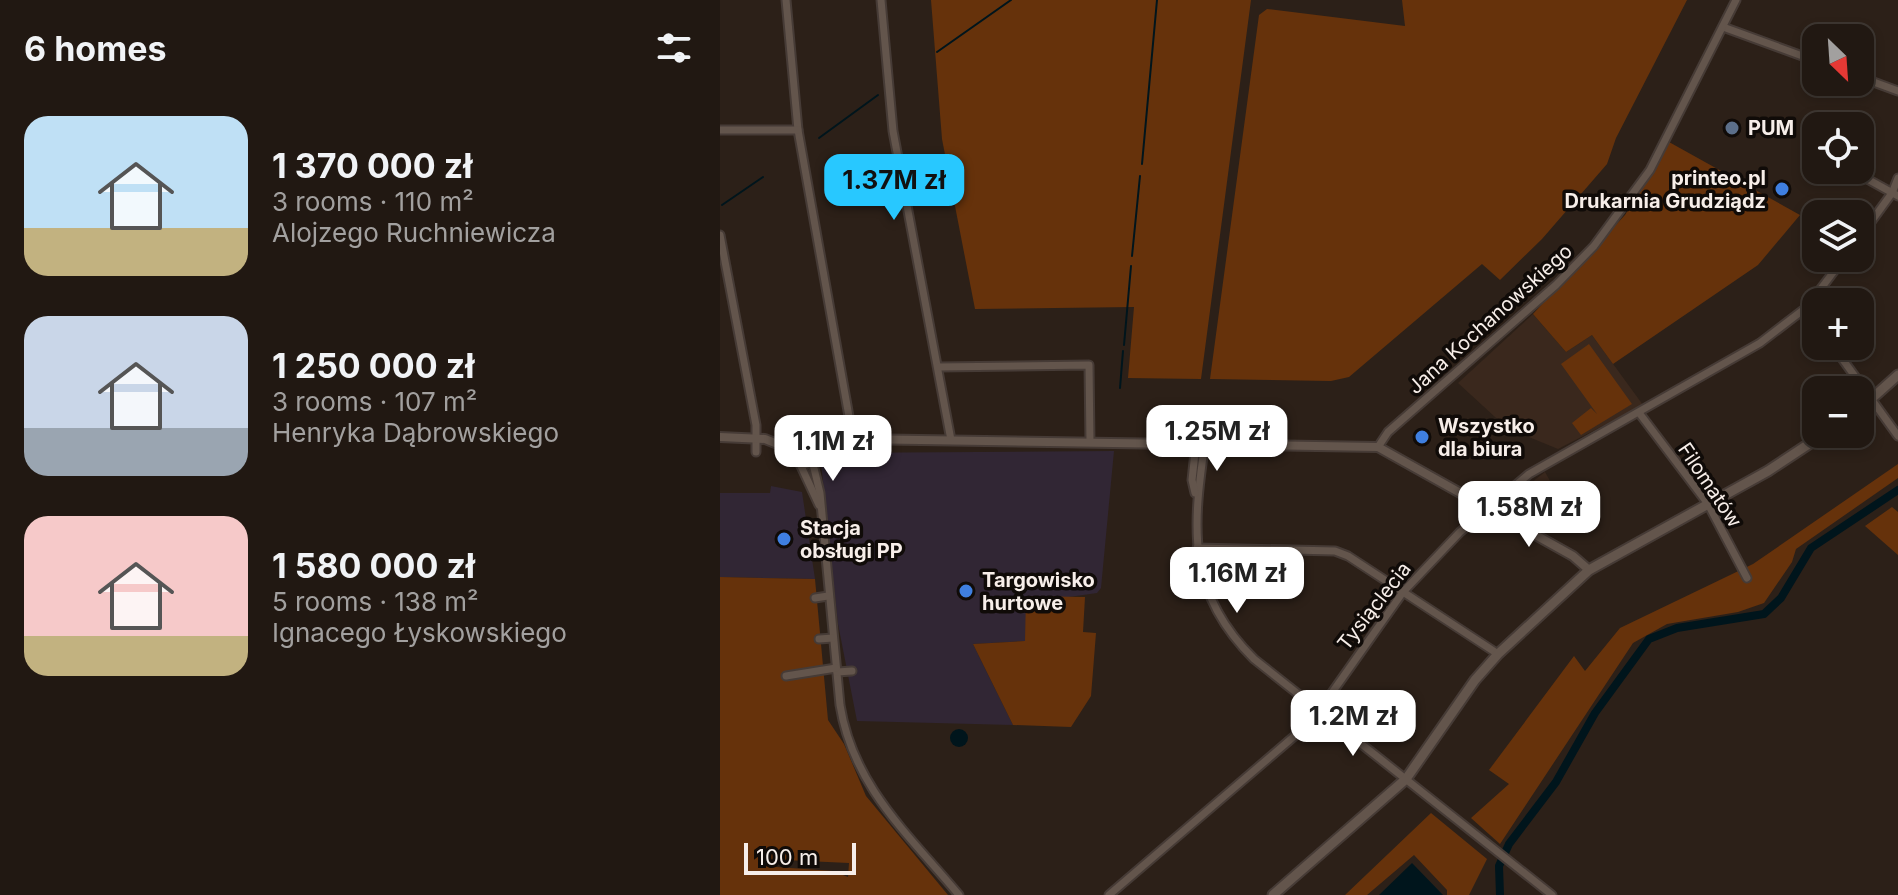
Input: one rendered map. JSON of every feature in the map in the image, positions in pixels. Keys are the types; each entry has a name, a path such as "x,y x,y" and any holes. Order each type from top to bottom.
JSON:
{"main road":[{"path":"1874,397 1898,375"},
{"path":"1273,895 1406,779 1475,680 1498,654 1589,570 1768,471 1803,448"}],"street":[{"path":"786,0 798,130 853,439"},
{"path":"881,0 893,131 951,440"},
{"name":"Jana Kochanowskiego","path":"1378,447 1388,432 1556,285 1594,246 1637,191 1679,116 1736,0"},
{"path":"1723,27 1802,56"},
{"path":"1874,82 1898,91"},
{"path":"1679,116 1688,121"},
{"path":"720,130 798,130"},
{"path":"1874,220 1895,194 1898,178"},
{"path":"1874,183 1895,194"},
{"path":"720,235 757,438 756,452"},
{"name":"Tysiąclecia","path":"1821,288 1833,272"},
{"path":"721,296 731,295"},
{"name":"Tysiąclecia","path":"1109,895 1299,733 1403,592 1489,507 1529,474 1640,414 1760,343 1802,311"},
{"path":"938,367 1089,365 1090,442"},
{"path":"1874,404 1898,436"},
{"name":"Filomatów","path":"1640,414 1708,504 1747,578"},
{"path":"720,437 757,438 795,451 806,445 812,456 842,717 865,781 959,895"},
{"path":"800,464 853,439 1378,447 1489,507 1573,556 1589,570"},
{"path":"1200,443 1195,495 1197,548 1206,586 1225,626 1254,659 1552,895"},
{"path":"795,451 796,460 808,477 819,506"},
{"path":"1197,548 1335,551 1498,654"},
{"path":"815,598 828,596"},
{"path":"819,639 833,638"},
{"path":"786,676 852,671"}],"shaded area":[{"path":"931,0 1251,0 1201,379 1128,378 1134,307 975,309 942,139"},
{"path":"1402,0 1687,0 1616,138 1607,164 1542,239 1500,280 1482,264 1349,377 1331,381 1210,379 1259,15 1267,9 1405,26"},
{"path":"1669,142 1800,215 1758,265 1613,364 1592,335 1566,352 1533,314 1625,215"},
{"path":"1533,314 1566,352 1592,335 1643,405 1558,449 1507,428 1458,383"},
{"path":"1589,344 1632,404 1581,435 1572,423 1591,408 1597,414 1561,364"},
{"name":"Targowisko hurtowe","path":"1114,451 1101,588 1097,593 1069,597 1025,641 973,644 1013,725 857,721 838,624 820,453"},
{"path":"1898,464 1898,478 1796,549 1792,562 1764,603 1738,612 1667,624 1633,643 1500,844 1471,818 1509,784 1489,770 1574,656 1585,671 1620,628 1753,564"},
{"path":"1545,472 1567,511 1540,525 1508,506 1509,500"},
{"path":"771,486 802,492 815,579 720,577 720,493 770,493"},
{"path":"1892,507 1898,512 1898,555 1865,526"},
{"path":"720,577 815,579 828,720 844,744 866,796 948,895 720,895","holes":["763,859 849,863 848,877 833,871 762,866"]},
{"path":"1026,596 1085,597 1083,632 1096,633 1091,696 1071,727 1013,725 973,644 1025,641"},
{"path":"1431,813 1487,859 1469,895 1447,895 1447,890 1414,855 1367,895 1345,895"}],"water":[{"path":"955,729 963,729 968,738 966,745 955,747 950,742 950,734"},
{"path":"1412,863 1443,895 1379,895"}],"waterway":[{"path":"937,52 1011,0"},
{"path":"1142,164 1157,0"},
{"path":"819,138 878,95"},
{"path":"1132,256 1140,176"},
{"path":"722,205 763,177"},
{"path":"1124,345 1131,266"},
{"path":"1120,388 1123,351"},
{"path":"1500,895 1499,866 1509,844 1556,782 1595,713 1649,639 1677,628 1764,614 1781,598 1811,548 1898,490"}],"place":[{"name":"PUM","path":"1732,128"},
{"name":"printeo.pl Drukarnia Grudziądz","path":"1782,189"},
{"name":"Wszystko dla biura","path":"1422,437"},
{"name":"Stacja obsługi PP","path":"784,539"},
{"name":"Targowisko hurtowe","path":"966,591"}]}
